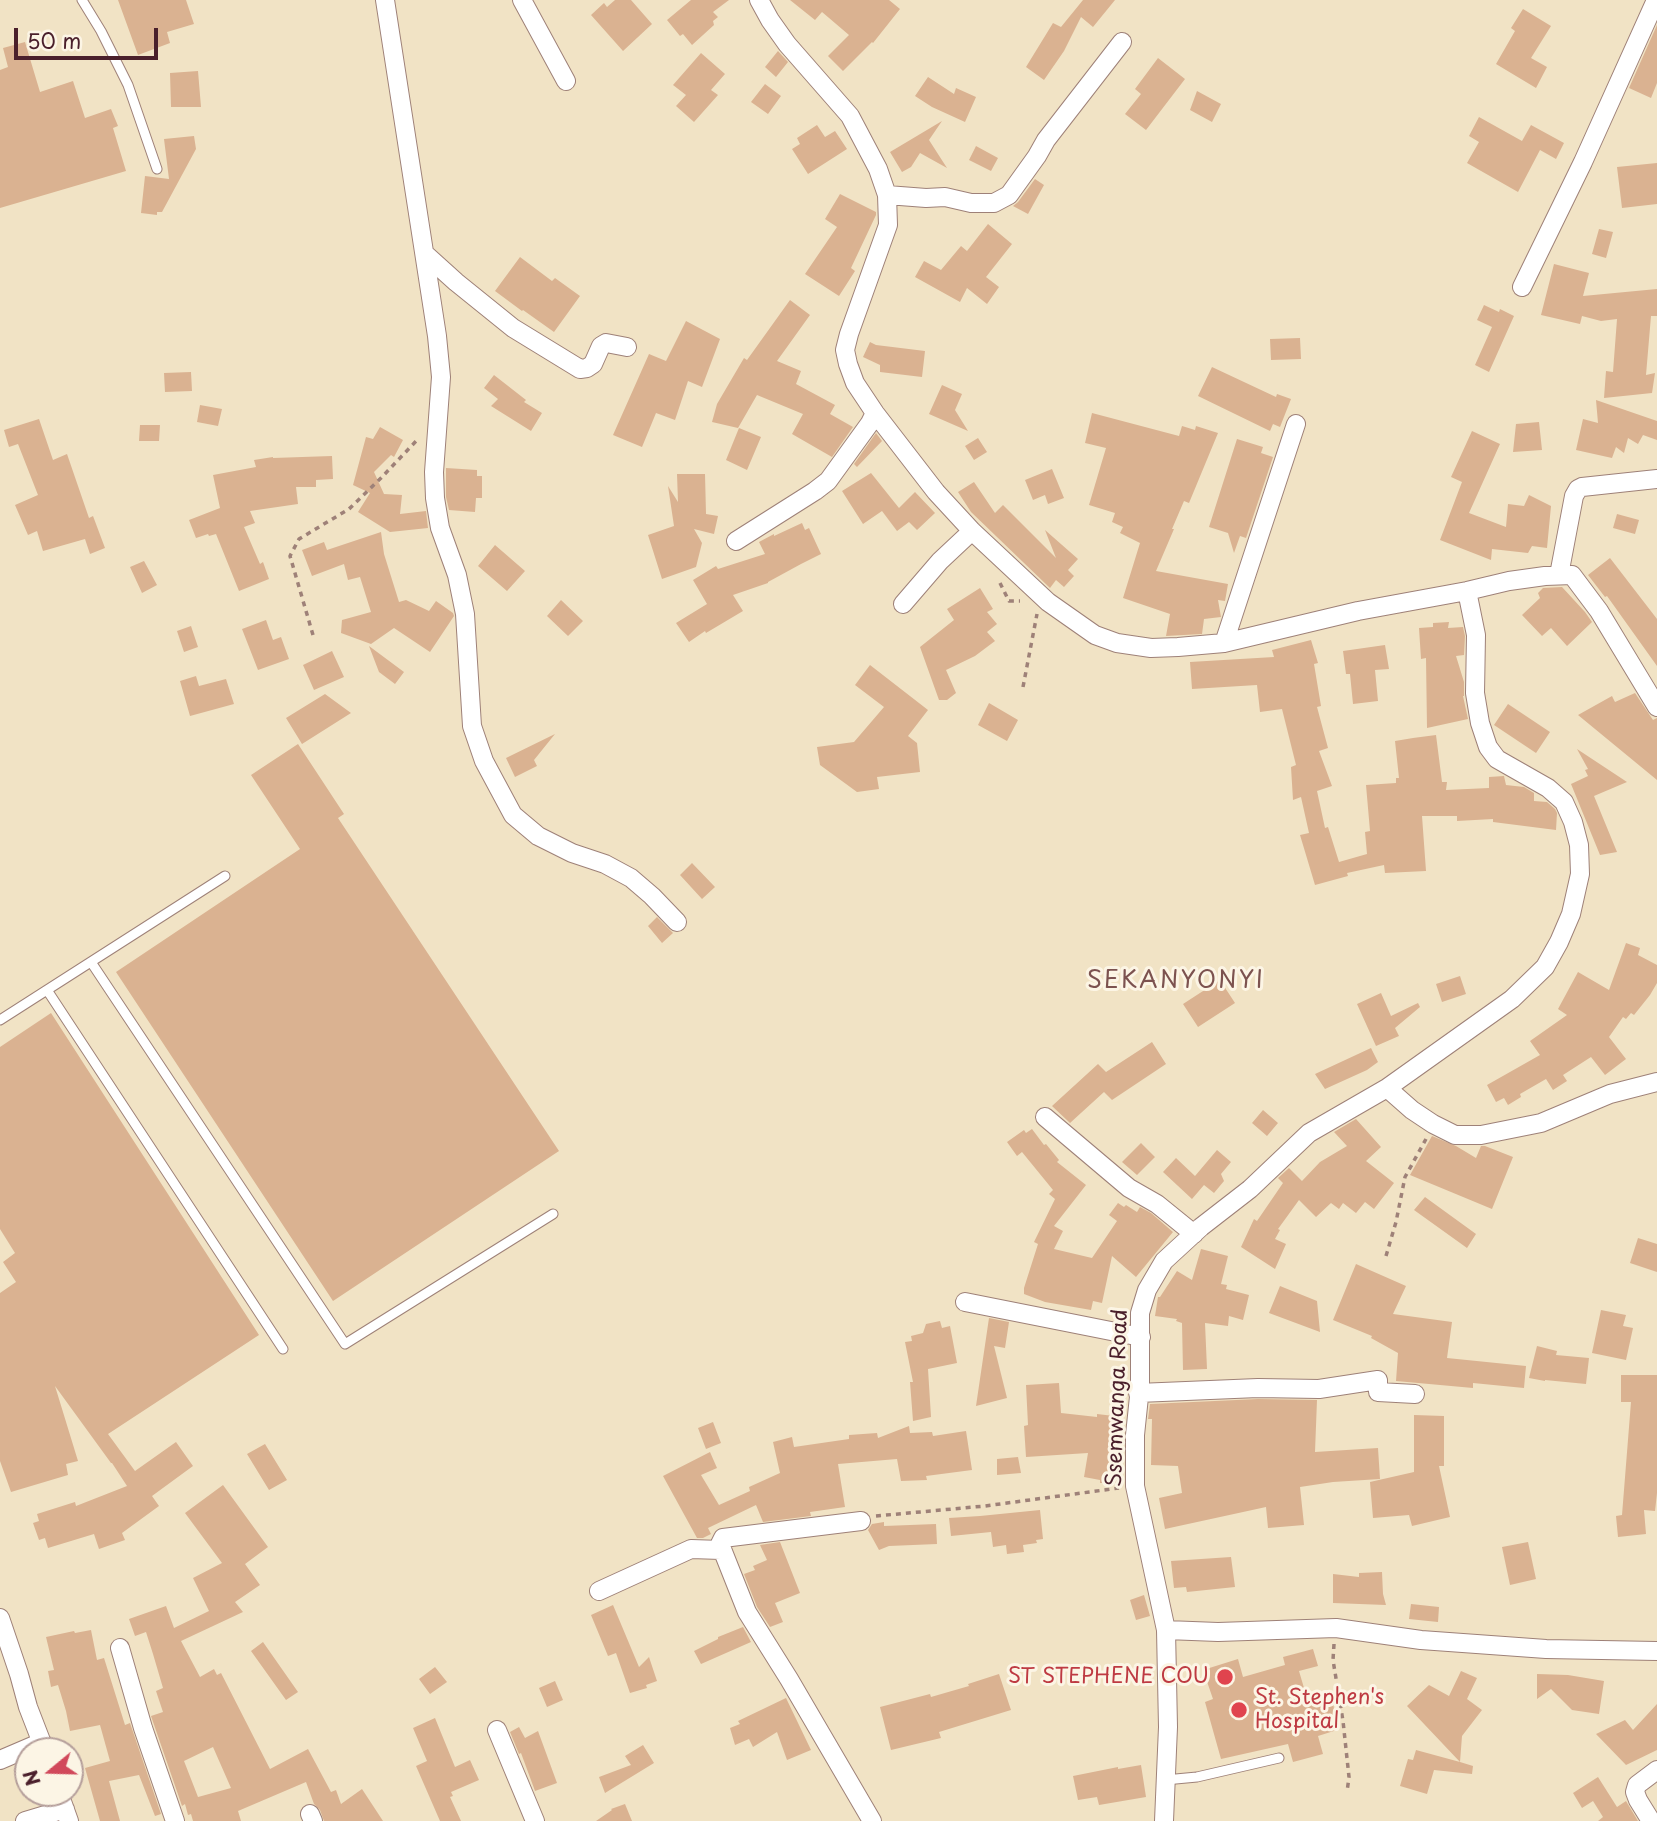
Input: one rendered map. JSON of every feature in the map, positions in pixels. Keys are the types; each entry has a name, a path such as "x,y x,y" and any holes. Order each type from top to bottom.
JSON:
{"street":[{"path":"385,0 437,336 441,377 433,472 435,498 440,528 457,575 465,614 472,726 484,761 513,815 538,836 572,853 606,864 631,878 652,895 677,922"},
{"path":"522,0 566,81"},
{"path":"759,0 787,44 850,117 878,169 887,195 888,225 845,350 855,383 936,492 972,531 1048,602 1096,635 1117,643 1151,648 1188,647 1224,643 1359,611 1509,581 1572,575 1599,611 1657,707"},
{"path":"1522,287 1583,162 1656,0"},
{"path":"887,195 945,197 971,203 994,203 1009,195 1046,140 1122,42"},
{"path":"425,254 513,328 580,369 593,364 601,346 606,343 627,347"},
{"path":"736,541 828,481 875,413"},
{"path":"1224,643 1296,424"},
{"path":"1559,575 1574,496 1578,489 1657,480"},
{"path":"903,604 940,561 972,531"},
{"name":"Ssemwanga Road","path":"1164,1821 1168,1727 1166,1630 1135,1486 1140,1313 1147,1290 1164,1261 1250,1189 1309,1133 1387,1088 1512,999 1545,967 1571,914 1580,874 1579,845 1573,822 1564,802 1548,788 1497,759 1488,747 1479,723 1475,693 1476,635 1467,591"},
{"path":"1387,1088 1433,1125 1455,1135 1481,1135 1541,1123 1610,1094 1657,1082"},
{"path":"1045,1117 1129,1188 1157,1204 1194,1234"},
{"path":"965,1302 1141,1337"},
{"path":"1138,1393 1258,1388 1319,1389 1378,1380 1378,1392 1415,1394"},
{"path":"860,1521 723,1538 720,1544 747,1612 872,1821"},
{"path":"599,1591 691,1549 721,1550"},
{"path":"0,1618 39,1737"},
{"path":"1166,1630 1218,1632 1336,1628 1421,1640 1546,1649 1657,1651"},
{"path":"120,1648 143,1728 175,1821"},
{"path":"0,1672 19,1674"},
{"path":"498,1730 535,1821"},
{"path":"1651,1821 1635,1792 1637,1785 1657,1770"},
{"path":"25,1821 65,1808"}],"lane":[{"path":"82,0 128,85 158,169"},
{"path":"0,1020 225,876"},
{"path":"91,962 345,1344 553,1214"},
{"path":"47,990 283,1349"},
{"path":"1165,1780 1198,1777 1279,1758"}],"path":[{"path":"313,635 290,556 299,539 349,509 382,478 439,415"},
{"path":"1023,687 1038,609"},
{"path":"1386,1256 1405,1177 1433,1125"},
{"path":"860,1521 876,1516 985,1506 1135,1486"},
{"path":"1336,1628 1333,1660 1349,1777 1347,1792"}],"building":[{"path":"118,0 186,0 194,24 167,32 170,43 138,55"},
{"path":"615,0 631,0 652,24 623,51 591,15 604,3 607,7"},
{"path":"691,0 729,0 713,12 718,17 713,21 714,25 692,45 683,34 680,36 667,20"},
{"path":"790,0 889,0 900,9 873,43 843,71 828,56 849,35 822,12 815,20"},
{"path":"1083,0 1115,0 1093,27 1081,17 1064,51 1044,80 1026,67 1053,23 1061,27"},
{"path":"1523,9 1551,26 1531,58 1547,67 1536,88 1496,64 1515,31 1511,28"},
{"path":"1657,25 1657,83 1651,98 1629,88"},
{"path":"25,42 40,92 73,81 85,118 111,109 118,126 113,128 126,171 0,208 0,70 8,67 3,48"},
{"path":"778,51 788,62 776,77 765,67"},
{"path":"701,53 725,74 711,90 718,95 694,122 676,106 686,95 673,85"},
{"path":"1158,58 1185,79 1146,130 1125,114 1141,94 1135,89"},
{"path":"198,71 201,107 171,107 170,73"},
{"path":"928,77 954,94 956,88 976,97 965,122 915,96"},
{"path":"765,84 781,96 768,114 751,102"},
{"path":"1197,91 1221,104 1212,122 1190,110"},
{"path":"1479,117 1522,141 1531,125 1564,143 1556,159 1540,150 1518,192 1467,163 1479,142 1469,136"},
{"path":"942,121 929,140 947,168 920,153 911,167 902,172 890,152"},
{"path":"817,125 825,137 835,131 847,149 808,174 792,149 800,144 797,138"},
{"path":"194,136 196,149 162,212 157,212 157,215 141,213 145,176 169,179 164,139"},
{"path":"976,146 998,158 991,171 969,160"},
{"path":"1657,163 1657,204 1622,208 1617,167"},
{"path":"1035,179 1044,185 1028,214 1013,206"},
{"path":"840,194 876,212 876,215 851,268 855,271 839,296 805,274 837,227 825,219"},
{"path":"988,224 1012,244 986,277 999,287 987,304 967,288 960,302 915,277 924,261 941,270 961,246 967,251"},
{"path":"1599,229 1613,232 1606,258 1592,254"},
{"path":"520,257 552,281 555,278 580,296 554,332 495,291"},
{"path":"1554,264 1589,273 1583,296 1657,289 1657,316 1651,316 1646,375 1655,373 1652,393 1604,398 1606,371 1613,372 1617,319 1601,321 1582,316 1580,324 1541,315"},
{"path":"790,300 810,315 777,361 801,371 796,384 835,405 830,414 853,427 832,457 792,434 803,414 757,395 738,428 712,422 717,404 744,358 747,360"},
{"path":"1484,305 1514,316 1489,372 1475,365 1492,327 1477,320"},
{"path":"686,321 720,339 702,387 688,381 675,420 656,413 642,447 613,435 649,354 666,361"},
{"path":"1300,338 1301,359 1271,360 1270,339"},
{"path":"870,342 925,351 922,377 880,372 880,365 863,357"},
{"path":"1212,367 1276,397 1277,394 1291,399 1280,427 1273,424 1270,431 1198,396"},
{"path":"191,372 192,391 165,392 164,373"},
{"path":"494,375 526,400 524,402 542,413 531,431 491,406 498,399 484,388"},
{"path":"942,385 962,394 955,410 968,431 929,414"},
{"path":"1596,400 1657,421 1657,440 1643,435 1638,444 1628,438 1624,453 1616,447 1612,458 1576,450 1583,419 1598,423"},
{"path":"200,405 222,409 218,426 197,422"},
{"path":"1092,413 1179,436 1182,426 1195,430 1196,426 1218,433 1189,503 1184,501 1156,571 1228,584 1225,601 1218,600 1221,617 1204,619 1202,634 1166,636 1170,614 1123,598 1140,543 1120,533 1123,527 1112,522 1115,513 1089,505 1106,448 1085,443"},
{"path":"39,419 53,460 67,454 89,518 93,516 105,548 90,554 85,539 43,551 37,531 28,535 15,505 38,495 18,444 9,447 4,430"},
{"path":"1539,422 1542,450 1513,452 1516,424"},
{"path":"140,425 160,425 159,441 139,441"},
{"path":"380,427 403,440 394,457 391,455 374,472 384,494 402,495 400,514 426,511 428,528 390,532 358,512 370,493 353,485 366,437 373,439"},
{"path":"739,428 761,437 747,470 726,460"},
{"path":"1472,431 1500,444 1469,513 1506,527 1508,504 1524,506 1529,495 1551,506 1547,548 1532,546 1528,553 1492,549 1491,560 1440,540 1462,482 1451,477"},
{"path":"876,433 882,441 857,467 854,464"},
{"path":"978,438 987,452 974,460 965,446"},
{"path":"1237,439 1263,447 1261,453 1273,457 1246,538 1240,536 1234,553 1228,533 1209,527"},
{"path":"332,456 333,479 316,480 316,487 296,487 298,504 250,511 255,523 244,527 269,579 239,591 216,534 196,538 189,520 220,508 213,475 256,467 254,460"},
{"path":"446,468 477,470 477,476 482,476 482,498 476,498 475,512 449,510"},
{"path":"1052,469 1064,498 1048,504 1045,495 1033,500 1025,480"},
{"path":"871,473 899,508 915,492 935,513 917,530 909,522 897,531 882,511 863,524 842,491"},
{"path":"677,474 705,474 706,514 718,516 714,534 694,529 702,543 696,567 662,579 648,535 674,526 668,486 678,502"},
{"path":"974,482 995,513 1003,505 1056,558 1045,530 1078,559 1068,570 1074,576 1064,587 1056,580 1050,588 971,512 958,492"},
{"path":"1617,514 1639,520 1635,534 1613,528"},
{"path":"802,523 805,530 809,528 821,554 768,583 733,595 743,611 689,642 676,623 707,604 693,580 716,566 718,569 765,554 759,542"},
{"path":"381,532 384,554 399,602 406,600 429,611 436,601 453,613 454,616 430,652 394,628 371,644 341,633 342,620 371,612 360,577 348,580 344,564 312,576 302,550 324,542 327,550"},
{"path":"495,545 525,571 507,591 478,566"},
{"path":"1610,558 1657,619 1657,666 1607,596 1605,597 1588,575"},
{"path":"144,561 157,585 142,593 130,567"},
{"path":"1562,587 1592,622 1567,646 1551,628 1542,636 1522,615 1540,598 1538,593 1543,588"},
{"path":"980,588 993,609 987,612 997,624 987,632 995,641 975,656 946,670 956,693 947,700 939,700 920,647 954,620 947,609"},
{"path":"561,600 583,621 568,636 547,616"},
{"path":"266,620 273,640 281,637 289,659 258,670 242,629"},
{"path":"1449,622 1448,628 1463,627 1465,636 1464,655 1456,656 1464,682 1463,696 1468,719 1427,728 1426,658 1421,659 1419,628 1433,627 1433,623"},
{"path":"191,626 198,647 184,652 177,631"},
{"path":"1311,640 1318,663 1314,664 1321,706 1317,707 1328,748 1319,751 1332,786 1317,791 1325,828 1328,827 1339,862 1367,854 1365,832 1370,831 1366,785 1396,783 1396,778 1399,778 1395,741 1413,738 1436,735 1442,782 1447,782 1446,790 1489,788 1489,777 1504,776 1506,785 1524,787 1534,793 1534,801 1547,802 1555,809 1556,830 1493,822 1493,819 1457,821 1457,816 1422,816 1426,871 1385,873 1384,865 1347,873 1348,876 1315,885 1300,835 1309,833 1301,797 1293,800 1291,767 1296,765 1282,709 1260,712 1257,685 1192,689 1190,662 1274,657 1272,650"},
{"path":"1385,645 1389,669 1375,670 1378,701 1353,704 1350,674 1346,674 1343,651"},
{"path":"369,646 404,672 395,684 379,672"},
{"path":"332,651 344,677 314,690 303,665"},
{"path":"870,665 928,710 908,736 917,743 920,772 877,777 879,789 857,792 820,765 817,747 854,742 884,707 855,685"},
{"path":"196,676 199,686 226,679 234,704 190,716 180,681"},
{"path":"1635,693 1653,720 1657,718 1657,780 1578,715 1612,696 1615,702"},
{"path":"325,694 351,713 302,744 286,718"},
{"path":"989,703 1018,720 1007,741 978,725"},
{"path":"1508,704 1550,732 1536,753 1494,725"},
{"path":"555,734 534,760 537,766 515,777 506,758"},
{"path":"298,744 344,814 338,818 559,1151 333,1301 116,972 300,849 251,775"},
{"path":"1577,749 1627,782 1594,796 1617,852 1600,855 1571,784 1588,776 1585,770 1588,769"},
{"path":"692,863 715,887 702,899 680,875"},
{"path":"657,917 673,933 662,943 648,926"},
{"path":"1626,943 1640,948 1638,955 1657,965 1657,983 1634,1015 1631,1013 1626,1019 1623,1017 1609,1037 1626,1059 1605,1075 1591,1057 1563,1075 1567,1081 1553,1090 1546,1079 1520,1094 1521,1097 1508,1105 1504,1098 1496,1102 1487,1085 1540,1055 1530,1041 1567,1015 1558,1009 1578,972 1609,990"},
{"path":"1460,976 1466,994 1442,1002 1436,984"},
{"path":"1220,980 1235,1003 1198,1027 1183,1004"},
{"path":"1381,993 1391,1016 1418,1003 1420,1007 1395,1028 1399,1036 1376,1046 1357,1004"},
{"path":"51,1013 259,1335 108,1434 135,1471 176,1442 193,1466 152,1496 159,1506 122,1533 125,1540 99,1549 94,1534 48,1548 45,1538 39,1540 33,1523 39,1521 37,1514 75,1502 76,1506 127,1486 55,1386 78,1461 66,1464 68,1475 11,1492 0,1461 0,1293 16,1282 3,1262 15,1253 0,1229 0,1047"},
{"path":"1152,1042 1166,1064 1112,1100 1104,1092 1070,1123 1052,1106 1098,1064 1106,1072"},
{"path":"1371,1048 1378,1062 1367,1070 1325,1089 1315,1074"},
{"path":"1263,1110 1278,1123 1267,1136 1252,1123"},
{"path":"1356,1119 1381,1147 1366,1161 1394,1183 1374,1209 1365,1202 1356,1213 1343,1203 1339,1209 1331,1203 1316,1217 1299,1200 1278,1229 1280,1230 1275,1239 1286,1244 1275,1269 1241,1247 1254,1219 1257,1221 1283,1183 1278,1178 1289,1168 1302,1181 1320,1162 1347,1146 1334,1132"},
{"path":"1032,1129 1059,1160 1057,1162 1086,1185 1054,1226 1063,1231 1054,1249 1092,1258 1117,1221 1109,1215 1118,1203 1137,1212 1140,1207 1173,1232 1136,1277 1112,1256 1102,1303 1093,1301 1091,1310 1045,1302 1024,1294 1038,1244 1034,1242 1055,1199 1049,1194 1053,1190 1022,1152 1017,1156 1007,1142 1024,1130 1026,1133"},
{"path":"1432,1136 1476,1158 1481,1146 1513,1157 1492,1209 1410,1175"},
{"path":"1141,1143 1155,1157 1137,1175 1122,1162"},
{"path":"1217,1150 1231,1162 1221,1174 1224,1181 1214,1193 1204,1185 1192,1199 1163,1172 1176,1158 1195,1176"},
{"path":"1425,1197 1476,1234 1467,1248 1414,1210"},
{"path":"1638,1238 1657,1244 1657,1272 1630,1263"},
{"path":"1201,1249 1228,1256 1221,1284 1227,1285 1226,1289 1249,1295 1243,1320 1229,1316 1228,1326 1205,1323 1207,1369 1183,1370 1182,1323 1176,1321 1177,1319 1155,1316 1158,1297 1177,1271 1192,1280"},
{"path":"1356,1264 1406,1286 1393,1314 1452,1322 1447,1358 1526,1366 1524,1388 1473,1383 1473,1388 1396,1381 1398,1353 1371,1338 1372,1336 1333,1320"},
{"path":"1280,1286 1317,1301 1320,1332 1269,1313"},
{"path":"1601,1310 1626,1315 1623,1326 1633,1328 1626,1360 1592,1353"},
{"path":"989,1318 1009,1322 1005,1348 994,1346 1007,1398 976,1406"},
{"path":"940,1321 942,1328 950,1326 957,1363 928,1369 931,1417 913,1421 910,1382 913,1382 905,1342 912,1341 911,1336 923,1333 926,1324"},
{"path":"1537,1346 1557,1351 1556,1355 1589,1358 1586,1384 1529,1378"},
{"path":"1621,1375 1657,1375 1657,1493 1655,1511 1644,1510 1646,1534 1618,1537 1616,1516 1622,1515 1631,1402 1621,1402"},
{"path":"1059,1383 1061,1413 1114,1416 1119,1483 1100,1483 1100,1480 1084,1477 1088,1453 1026,1457 1026,1385"},
{"path":"1258,1399 1317,1400 1315,1452 1378,1448 1380,1479 1300,1487 1304,1525 1268,1528 1266,1507 1165,1529 1159,1498 1182,1493 1178,1466 1151,1465 1152,1419 1148,1419 1150,1404"},
{"path":"1414,1415 1444,1416 1444,1466 1439,1466 1450,1517 1412,1526 1409,1515 1373,1518 1370,1482 1414,1472"},
{"path":"713,1422 721,1443 706,1449 698,1428"},
{"path":"909,1426 910,1433 932,1432 933,1436 966,1431 972,1470 926,1476 927,1480 901,1481 897,1459 838,1464 845,1507 810,1512 811,1516 763,1522 756,1505 708,1528 711,1534 703,1538 697,1538 663,1476 710,1452 717,1468 701,1475 719,1505 780,1473 773,1442 792,1437 794,1447 849,1439 849,1435 877,1433 878,1438"},
{"path":"265,1444 287,1480 269,1490 247,1454"},
{"path":"1018,1457 1021,1473 997,1475 997,1459"},
{"path":"223,1485 268,1547 245,1564 260,1585 235,1602 243,1612 181,1641 200,1677 214,1669 217,1675 221,1673 270,1769 308,1749 331,1792 336,1790 341,1804 362,1789 383,1821 324,1821 306,1782 238,1811 241,1821 193,1821 185,1804 182,1806 151,1716 163,1712 156,1691 163,1688 146,1632 135,1636 129,1619 166,1606 174,1628 209,1611 193,1578 222,1563 185,1513","holes":["213,1747 231,1788 198,1797 184,1761"]},
{"path":"1040,1510 1043,1539 1036,1540 1037,1543 1023,1545 1024,1552 1007,1554 1006,1545 993,1547 991,1532 951,1536 949,1518"},
{"path":"884,1522 884,1526 936,1524 937,1544 889,1546 879,1550 868,1530 872,1524"},
{"path":"780,1542 800,1593 775,1603 783,1622 770,1627 757,1607 744,1574 755,1570 753,1566 767,1560 760,1545"},
{"path":"1528,1542 1536,1579 1510,1585 1502,1547"},
{"path":"1231,1557 1235,1587 1187,1592 1186,1587 1174,1588 1171,1561"},
{"path":"1382,1572 1386,1605 1333,1603 1333,1574 1359,1577 1359,1573"},
{"path":"1144,1595 1150,1616 1136,1620 1130,1600"},
{"path":"1411,1604 1439,1607 1438,1622 1409,1619"},
{"path":"613,1605 639,1667 649,1657 657,1681 646,1685 647,1688 630,1693 616,1653 608,1656 591,1615"},
{"path":"743,1627 751,1642 701,1664 694,1651"},
{"path":"91,1630 97,1660 104,1658 125,1725 130,1723 161,1814 155,1816 139,1775 109,1781 120,1821 100,1821 85,1768 110,1761 100,1725 70,1731 58,1685 51,1687 48,1671 54,1670 46,1637"},
{"path":"263,1642 298,1692 286,1700 251,1651"},
{"path":"1313,1649 1318,1666 1299,1671 1309,1705 1333,1702 1337,1730 1318,1736 1323,1754 1293,1762 1288,1744 1221,1759 1205,1702 1213,1699 1203,1670 1238,1659 1243,1677 1285,1665 1283,1657"},
{"path":"435,1667 447,1682 430,1694 419,1679"},
{"path":"1461,1671 1477,1678 1467,1699 1482,1710 1462,1736 1460,1762 1407,1706 1429,1685 1449,1696"},
{"path":"999,1674 1011,1710 939,1732 941,1738 891,1750 880,1707 930,1694 931,1697"},
{"path":"1537,1674 1568,1675 1604,1681 1599,1714 1572,1710 1551,1689 1537,1699"},
{"path":"555,1681 563,1700 547,1707 539,1688"},
{"path":"786,1698 811,1750 787,1760 777,1732 753,1747 749,1739 735,1745 730,1728 740,1724 738,1721"},
{"path":"1657,1704 1657,1750 1626,1765 1596,1734 1625,1720 1633,1730"},
{"path":"435,1718 455,1767 470,1760 479,1780 451,1792 453,1796 450,1797 461,1821 440,1821 416,1766 427,1761 413,1728"},
{"path":"519,1727 525,1738 538,1731 557,1783 535,1791 510,1732"},
{"path":"643,1745 654,1763 605,1793 599,1777 631,1765 625,1756"},
{"path":"1416,1750 1473,1766 1472,1774 1434,1770 1427,1794 1400,1786 1408,1759 1413,1760"},
{"path":"1141,1765 1146,1797 1099,1805 1097,1797 1078,1800 1073,1776"},
{"path":"1598,1777 1617,1807 1626,1801 1638,1821 1598,1821 1603,1817 1593,1801 1582,1808 1573,1793"},
{"path":"625,1804 632,1821 596,1821 611,1809"}],"place":[{"name":"ST STEPHENE COU","path":"1225,1677"},
{"name":"St. Stephen's Hospital","path":"1239,1710"}],"district":[{"name":"SEKANYONYI","path":"1176,981"}]}
